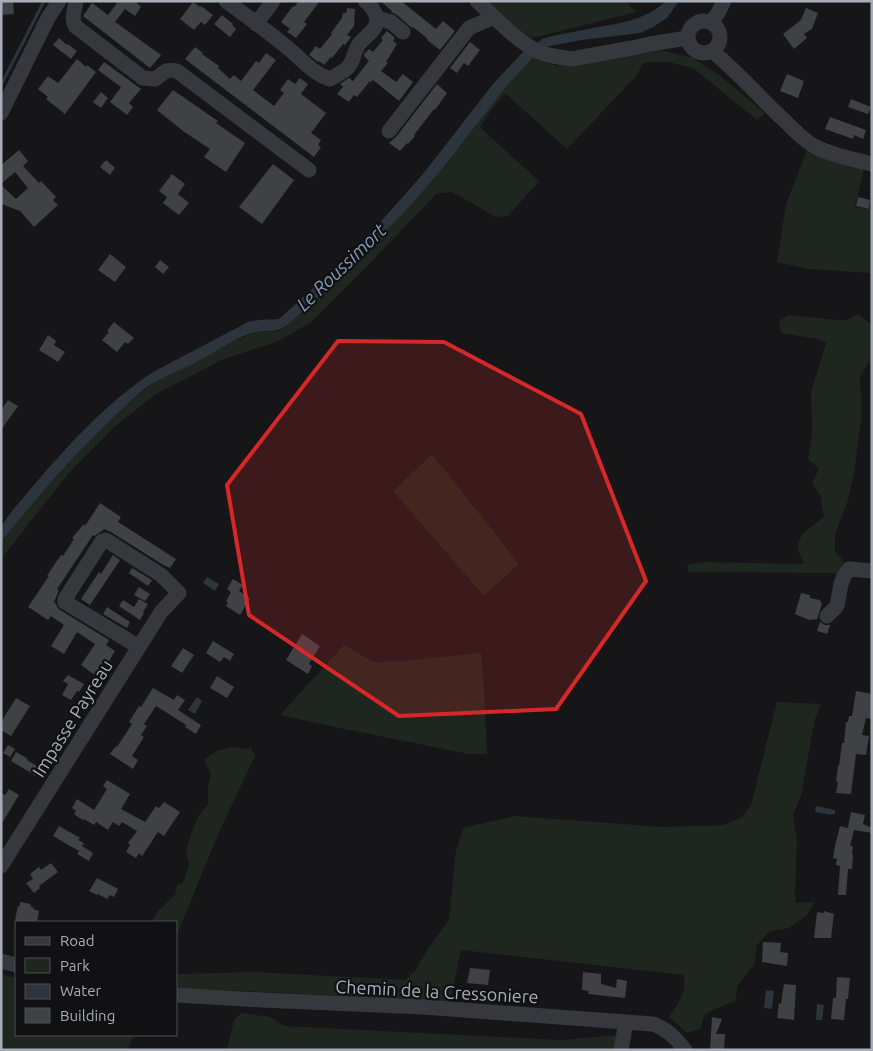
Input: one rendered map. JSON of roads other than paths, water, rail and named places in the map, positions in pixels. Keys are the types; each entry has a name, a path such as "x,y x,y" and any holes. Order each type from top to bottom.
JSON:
{"street":[{"path":"1,113 58,1"},
{"path":"76,1 73,14 75,26 143,78 155,79 166,70 177,71 309,170"},
{"path":"226,1 284,44 315,72 330,79 350,66 358,46 376,26 377,18 369,4 365,1"},
{"path":"256,24 273,1"},
{"path":"477,1 512,33 533,48 561,58 571,59 687,38"},
{"path":"711,22 724,1"},
{"path":"389,131 469,28 494,17"},
{"path":"377,18 391,22 403,32"},
{"path":"701,20 711,22 717,28 720,36 718,45 712,51 704,53 696,51 690,46 687,38 689,28 701,20"},
{"path":"712,51 807,142 834,154 872,164"},
{"name":"Impasse Payreau","path":"1,866 139,647 161,612 179,593 162,575 106,540 102,541 65,599 65,602 139,647"},
{"path":"827,616 837,606 844,576 849,570 872,571"},
{"path":"1,961 15,965"},
{"name":"Chemin de la Cressoniere","path":"178,995 423,1007 653,1024 675,1037 685,1050"},
{"path":"621,1050 626,1022"}],"water":[{"path":"666,1 679,1 667,18 640,33 582,40 545,47 536,44 542,39 552,36 634,19 651,12"},
{"name":"Le Roussimort","path":"523,52 534,56 505,88 443,168 409,207 357,261 283,328 274,331 255,332 243,336 145,388 69,462 1,542 2,526 12,511 72,442 119,397 153,372 248,322 279,319 330,273 368,236 423,174 493,84"},
{"path":"207,577 219,584 215,591 203,583"},
{"path":"197,697 202,701 195,714 188,710"},
{"path":"816,806 835,810 835,814 815,812"},
{"path":"766,990 774,991 772,1009 764,1008"},
{"path":"817,1004 824,1005 822,1020 816,1020"}],"waterway":[{"path":"1,85 44,1"}]}
